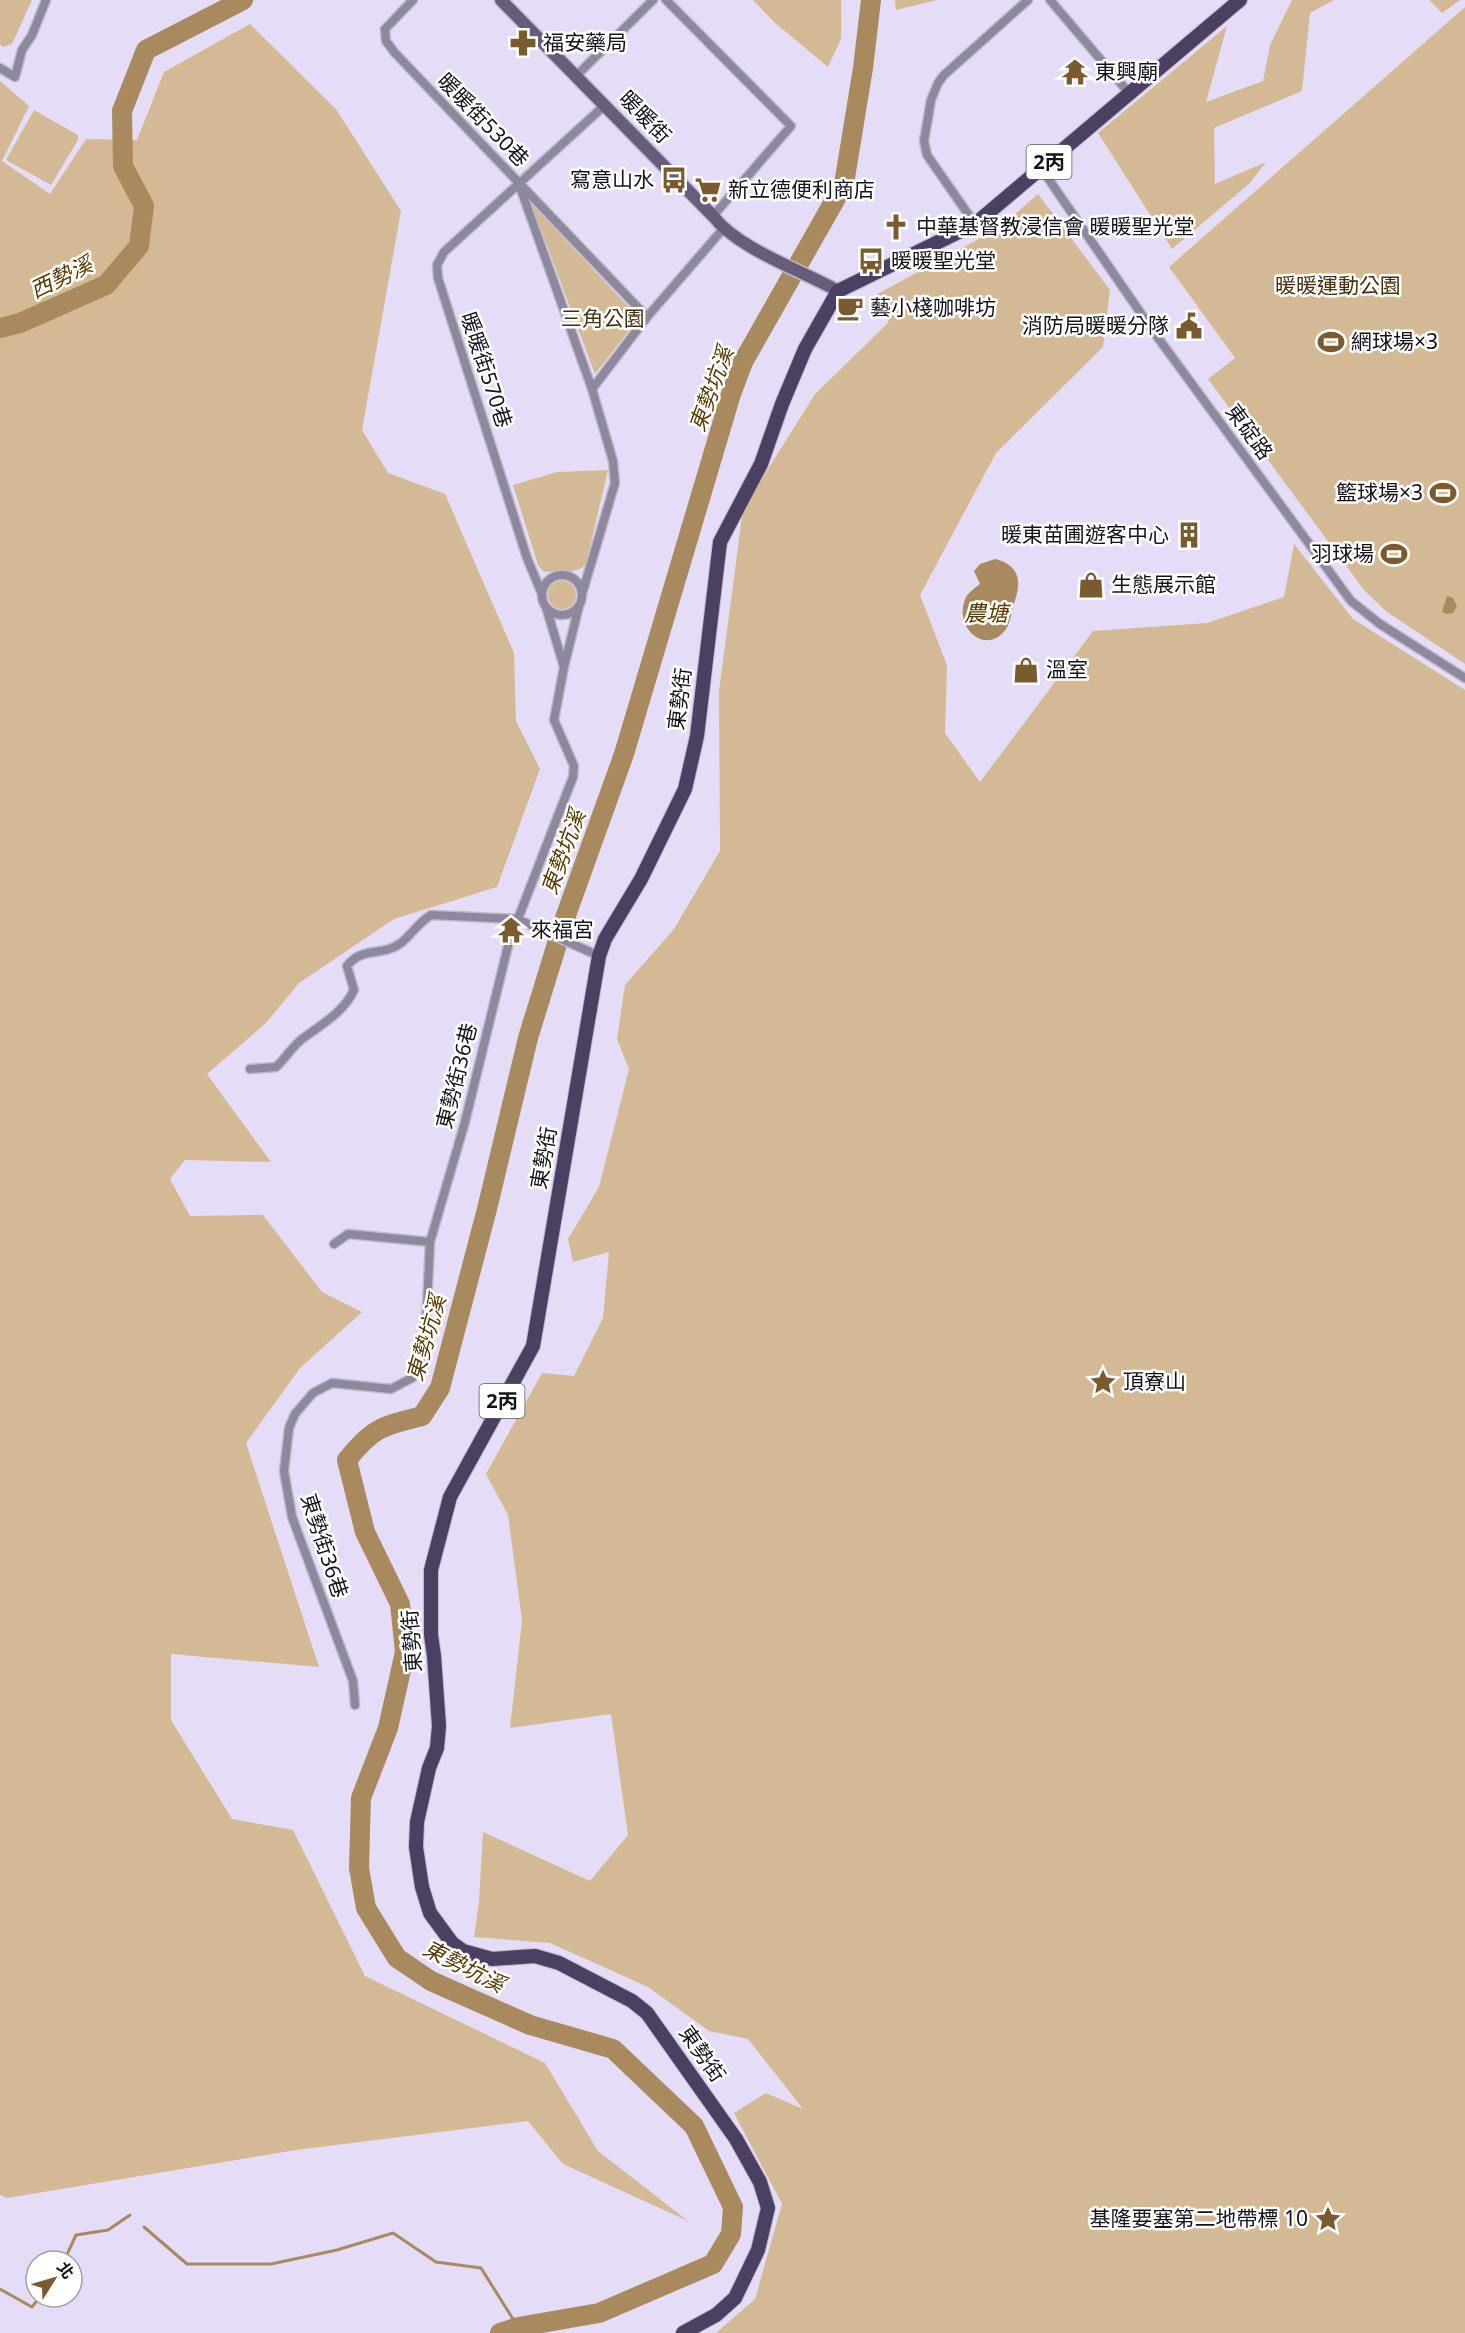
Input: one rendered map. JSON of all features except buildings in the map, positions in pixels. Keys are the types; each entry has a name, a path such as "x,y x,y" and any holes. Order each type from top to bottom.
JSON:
{"main road":[{"name":"2丙","path":"832,288 975,224 1240,0"},
{"name":"東勢街","path":"683,2333 716,2315 735,2298 758,2250 768,2208 765,2195 736,2139 647,2013 632,2001 560,1963 534,1956 492,1959 463,1951 452,1943 430,1913 422,1887 416,1847 417,1822 429,1768 437,1748 439,1726 434,1656 430,1635 431,1570 450,1497 532,1346 599,956 605,939 641,879 685,789 697,736 720,542 762,464 782,404 832,288"}],"street":[{"path":"0,68 15,77 22,50 32,35 46,0"},
{"name":"暖暖街530巷","path":"413,0 385,29 386,41 403,62 519,184 592,389 613,461 615,483 582,594"},
{"name":"暖暖街","path":"501,0 713,216 723,229 832,288"},
{"path":"576,76 653,0"},
{"path":"666,0 791,126 713,216"},
{"path":"975,224 927,155 924,141 926,118 938,83 944,75 1028,0"},
{"path":"1050,0 1129,93"},
{"name":"暖暖街570巷","path":"542,594 527,558 437,265 444,252 605,105"},
{"name":"東碇路","path":"1041,168 1153,331 1351,601 1380,624 1465,678"},
{"path":"519,184 647,317"},
{"path":"592,389 647,317 723,229"},
{"path":"517,920 573,777 574,766 554,720 582,594 577,582 566,575 553,578 544,587 542,594 564,667"},
{"path":"546,607 556,615 563,615 569,614 579,606"},
{"path":"250,1070 276,1067 300,1041 331,1018 349,1000 354,990 347,966 354,957 362,953 383,951 400,944 421,921 431,915 517,920 599,956"},
{"name":"東勢街36巷","path":"355,1705 353,1681 292,1517 284,1471 289,1428 295,1414 313,1393 332,1383 391,1389 411,1378 420,1364 424,1347 430,1242 465,1122 509,942 517,920"},
{"path":"334,1244 348,1234 430,1242"}],"green space":[{"path":"0,0 32,0 12,44 3,47 0,44"},
{"path":"753,0 841,0 841,39 828,67 774,22"},
{"path":"895,0 937,0 896,10"},
{"path":"1292,0 1334,0 1310,13 1302,91 1214,128 1215,184 1266,162 1250,183 1172,249 1098,133 1227,26 1206,102 1263,81 1270,45"},
{"path":"1429,0 1460,0 1442,13"},
{"name":"暖暖運動公園","path":"1465,7 1465,664 1387,612 1364,590 1208,379 1235,358 1169,267"},
{"path":"250,24 336,109 401,211 362,430 388,473 445,494 514,653 516,721 540,769 497,887 394,919 299,983 266,1023 207,1074 271,1162 185,1160 170,1179 190,1216 263,1215 322,1292 362,1312 300,1368 246,1443 319,1667 171,1654 171,1720 232,1819 293,1830 365,1976 545,2063 598,2151 688,2221 563,2164 528,2121 296,2150 7,2198 0,2195 0,81 29,106 2,161 50,194 86,139 137,140 164,72"},
{"path":"34,110 78,135 78,140 51,185 6,160"},
{"path":"1038,194 1110,290 1103,347 996,453 920,595 947,665 945,733 980,782 1093,631 1207,623 1284,597 1294,544 1353,619 1465,690 1465,2333 716,2333 755,2299 782,2204 734,2113 766,2093 803,2109 748,2039 709,2031 648,1987 550,1943 474,1937 479,1902 483,1832 590,1881 628,1835 611,1714 510,1728 522,1621 508,1515 486,1474 542,1373 574,1376 603,1318 609,1252 573,1262 568,1239 599,1187 629,1069 617,1039 625,985 674,929 720,851 719,691 743,509 815,394 889,322 870,298 999,228"},
{"name":"三角公園","path":"531,203 639,318 595,374"},
{"path":"608,470 586,564 578,570 544,572 538,565 513,485 557,472"},
{"path":"562,581 572,585 576,595 572,605 562,609 552,605 548,595 552,585"}],"water":[{"name":"農塘","path":"995,559 1004,562 1015,571 1018,590 1006,629 998,637 989,640 973,635 967,628 963,608 967,595 980,584 974,571 980,564"},
{"path":"1447,596 1453,598 1457,606 1453,613 1442,612"}],"waterway":[{"name":"西勢溪","path":"0,328 20,323 106,285 139,246 144,206 123,166 122,111 146,50 243,0"},
{"name":"東勢坑溪","path":"500,2333 518,2327 599,2313 713,2264 731,2234 733,2207 694,2126 613,2049 530,2025 431,1981 397,1958 366,1908 359,1868 361,1798 388,1728 405,1652 400,1604 365,1532 347,1460 364,1441 380,1429 422,1416 440,1388 487,1209 528,1038 565,918 624,754 731,394 743,362 844,184 863,68 871,0"},
{"path":"70,2249 76,2235 108,2230 130,2215"},
{"path":"144,2227 187,2264 271,2264 337,2250 393,2233 436,2262 481,2268 518,2327"},
{"path":"0,2289 24,2302"}],"place":[{"name":"福安藥局","path":"523,43"},
{"name":"東興廟","path":"1075,72"},
{"name":"寫意山水","path":"674,180"},
{"name":"新立德便利商店","path":"708,190"},
{"name":"中華基督教浸信會 暖暖聖光堂","path":"896,227"},
{"name":"暖暖聖光堂","path":"871,261"},
{"name":"藝小棧咖啡坊","path":"850,308"},
{"name":"消防局暖暖分隊","path":"1189,326"},
{"name":"網球場×3","path":"1331,342"},
{"name":"籃球場×3","path":"1443,493"},
{"name":"暖東苗圃遊客中心","path":"1189,535"},
{"name":"羽球場","path":"1394,554"},
{"name":"生態展示館","path":"1091,585"},
{"name":"溫室","path":"1026,670"},
{"name":"來福宮","path":"511,930"},
{"name":"頂寮山","path":"1103,1382"},
{"name":"基隆要塞第二地帶標 10","path":"1328,2219"}]}
